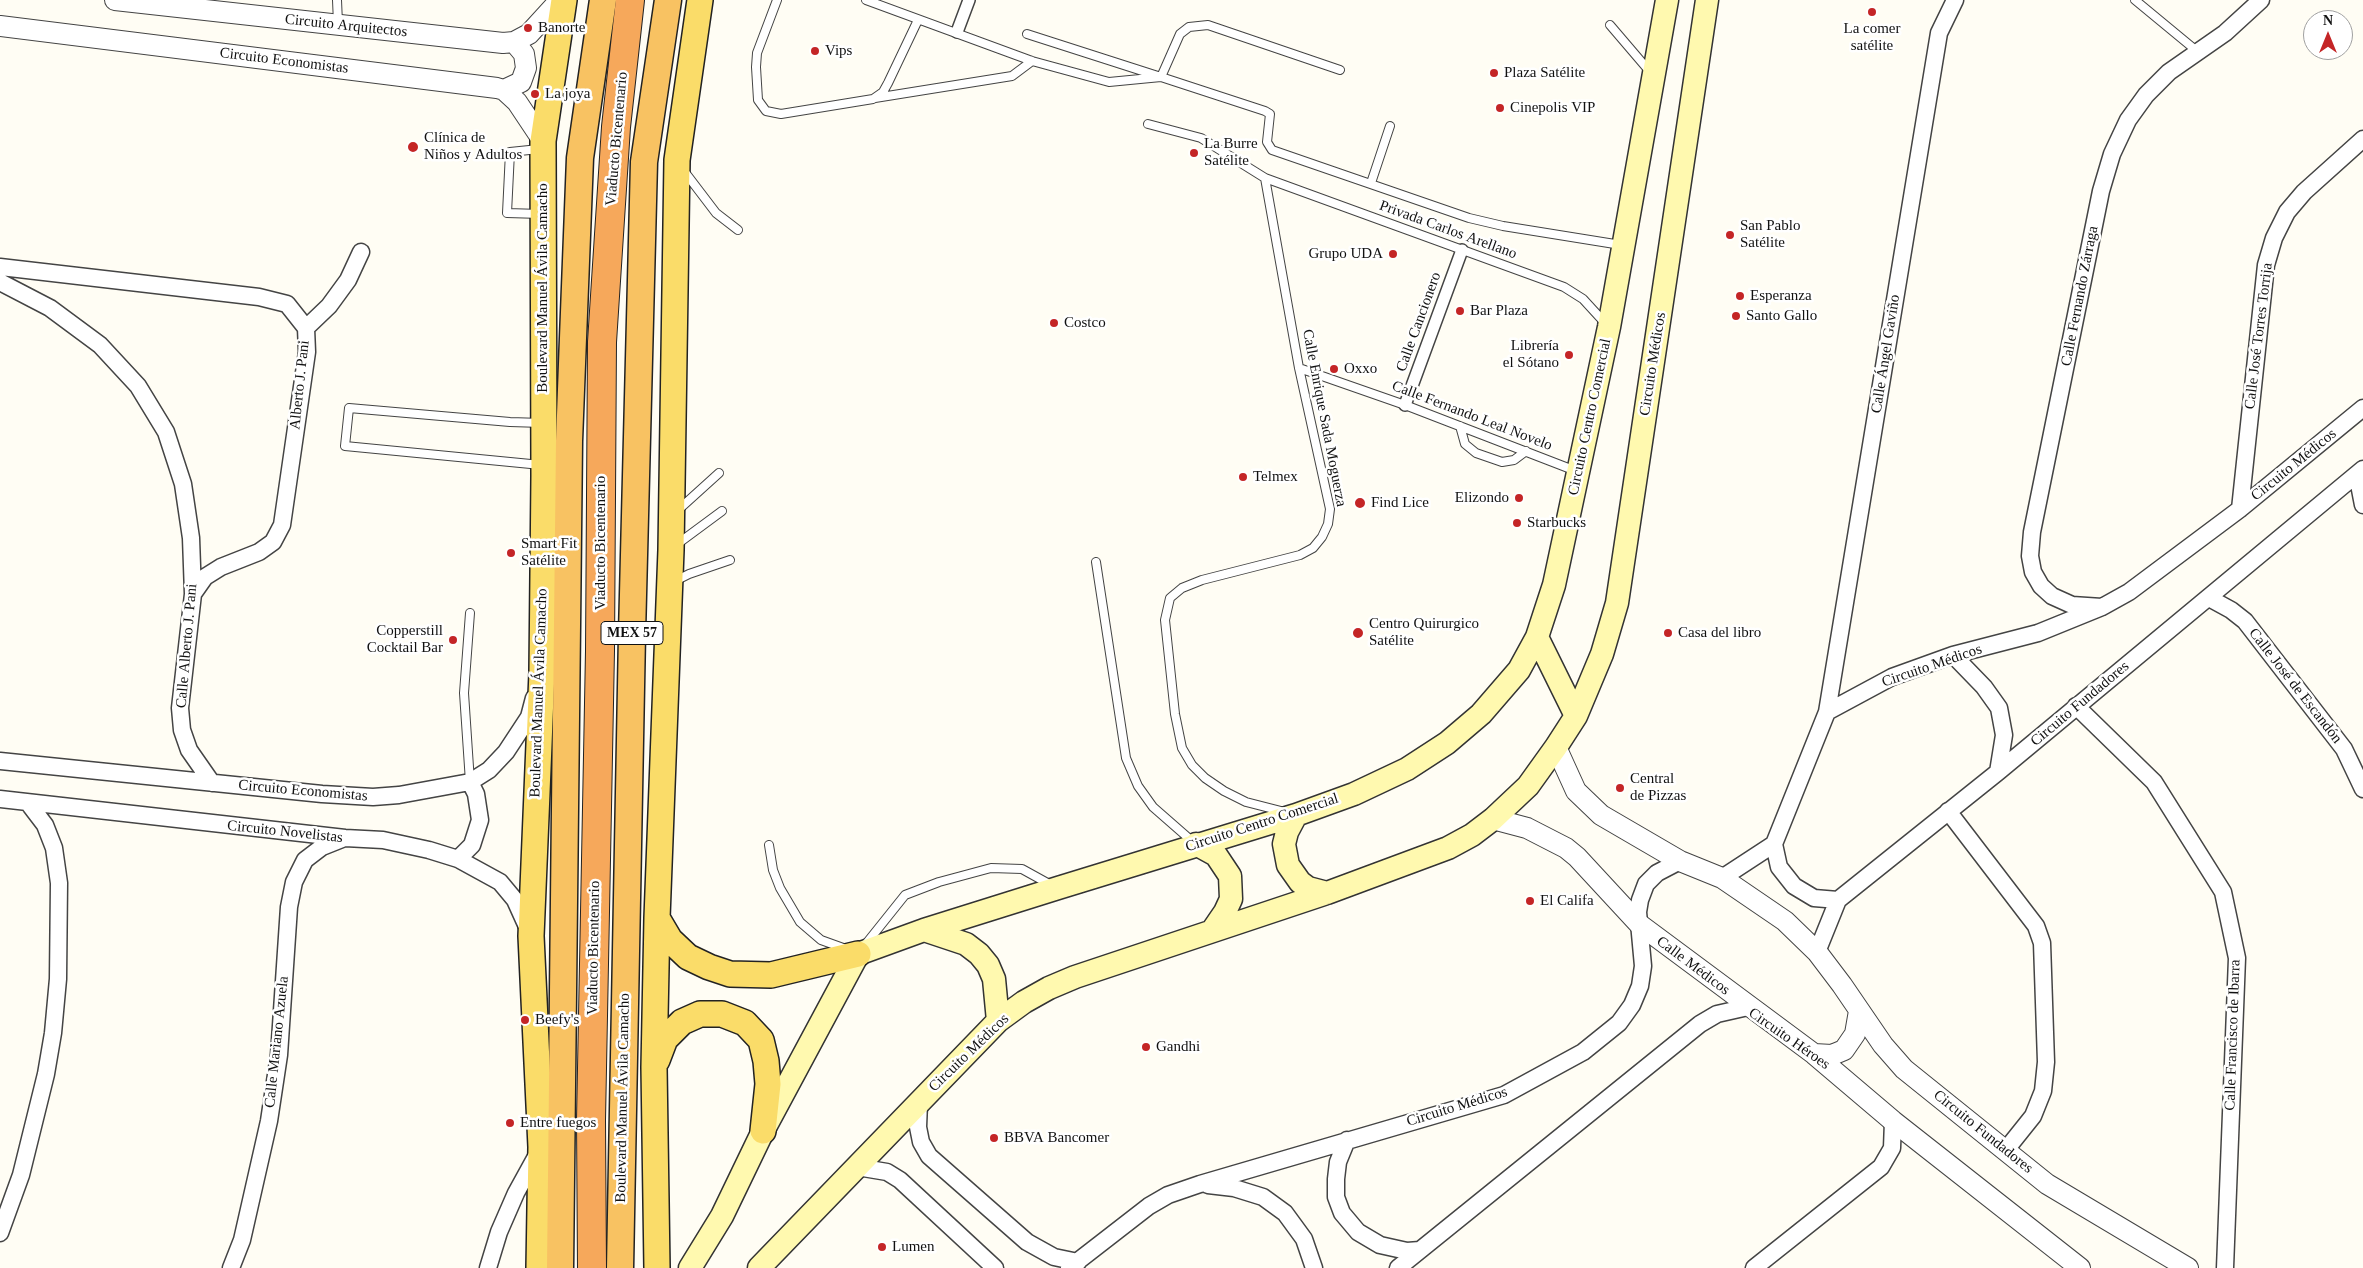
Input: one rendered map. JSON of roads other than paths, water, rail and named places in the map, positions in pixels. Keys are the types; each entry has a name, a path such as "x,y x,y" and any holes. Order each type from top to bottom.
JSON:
{"highway":[{"name":"Boulevard Manuel Ávila Camacho","path":"560,1268 569,441 580,158 603,0"},
{"name":"Viaducto Bicentenario","path":"592,1268 591,1120 600,661 602,342 616,127 630,0"},
{"name":"Boulevard Manuel Ávila Camacho","path":"620,1268 632,634 644,162 668,0"}],"main road":[{"name":"Boulevard Manuel Ávila Camacho","path":"539,1268 541,1146 531,936 542,672 544,423 542,145 564,0"},
{"name":"Circuito Centro Comercial","path":"858,954 924,930 1196,844 1296,815 1354,794 1407,769 1447,743 1481,714 1502,691 1519,670 1537,638 1554,585 1609,327 1667,0"},
{"name":"Circuito Médicos","path":"759,1268 998,1021 1049,988 1075,977 1327,893 1448,848 1472,835 1493,819 1528,786 1576,716 1602,654 1617,603 1707,0"},
{"name":"Boulevard Manuel Ávila Camacho","path":"657,1262 654,1067 657,918 671,550 677,160 703,5"},
{"path":"1537,638 1576,716"},
{"path":"1296,815 1287,832 1284,844 1288,865 1300,882 1308,888 1327,893"},
{"path":"1196,844 1216,855 1230,876 1231,899 1212,931"},
{"path":"657,918 670,940 688,957 709,968 730,974 770,975 791,972 858,954"},
{"path":"924,930 966,944 979,954 988,965 994,979 998,1021"},
{"path":"690,1268 722,1216 763,1132 858,954"},
{"path":"654,1067 665,1039 682,1022 700,1014 722,1014 745,1023 761,1040 766,1061 768,1084 763,1132"}],"street":[{"name":"Circuito Arquitectos","path":"115,0 338,26 492,42 514,42"},
{"path":"542,145 526,113 504,90 521,82 526,68 524,54 514,42 530,34 560,0"},
{"path":"956,32 969,0"},
{"name":"Calle Ángel Gaviño","path":"1827,712 1940,32 1955,0"},
{"name":"Calle Fernando Zárraga","path":"2102,607 2072,605 2052,596 2041,586 2033,572 2030,556 2032,532 2101,191 2112,154 2128,120 2146,95 2169,72 2225,32 2261,0"},
{"name":"Circuito Economistas","path":"0,26 504,90"},
{"name":"Calle José Torres Torrija","path":"2240,509 2266,265 2274,238 2287,212 2304,192 2363,139"},
{"name":"Calle Cancionero","path":"1405,404 1462,250"},
{"path":"306,328 329,306 348,280 362,252"},
{"name":"Alberto J. Pani","path":"0,267 259,297 288,304 306,328 307,352 282,525 272,542 259,552 221,567 205,577 193,594"},
{"name":"Calle Alberto J. Pani","path":"0,282 50,308 100,344 138,386 166,432 183,484 191,538 193,594 180,708 182,730 190,750 212,783"},
{"name":"Circuito Médicos","path":"1827,712 1892,677 1953,656 2038,633 2102,607 2129,592 2240,509 2363,408"},
{"path":"2360,471 2363,505"},
{"name":"Circuito Fundadores","path":"1817,952 1838,900 1998,772 2360,471"},
{"name":"Calle José de Escandón","path":"2209,598 2231,610 2245,621 2344,749 2363,789"},
{"path":"1953,656 1984,687 1999,708 2004,735 1998,772"},
{"name":"Circuito Economistas","path":"0,761 212,783 373,797 399,795 470,782 489,770 511,745 528,717 542,672"},
{"name":"Calle Francisco de Ibarra","path":"2076,706 2154,782 2224,892 2237,958 2225,1268"},
{"path":"1827,712 1774,844 1779,867 1794,886 1814,898 1838,900"},
{"path":"1556,747 1576,791 1588,804 1601,815 1680,860 1722,878 1774,844"},
{"path":"458,858 472,845 480,820 478,800 470,782"},
{"name":"Circuito Novelistas","path":"0,799 29,804 345,838 383,840 458,858 500,882 514,900 531,936"},
{"path":"0,1233 21,1175 46,1074 53,1033 58,979 59,884 54,848 46,825 29,804"},
{"path":"1948,811 2036,926 2042,942 2046,1062 2043,1092 2033,1116 2005,1151"},
{"path":"1493,819 1527,828 1566,848 1639,924"},
{"name":"Calle Mariano Azuela","path":"231,1268 242,1240 269,1121 279,1055 289,907 294,882 305,860 322,847 345,838"},
{"name":"Circuito Médicos","path":"919,1103 918,1126 921,1142 929,1156 1027,1242 1075,1266 1149,1206 1168,1195 1347,1140 1504,1095 1583,1052 1619,1022 1632,1005 1640,986 1643,966 1639,924 1640,900 1646,884 1666,866 1680,860"},
{"name":"Circuito Fundadores","path":"1722,878 1785,921 1817,952 1842,984 1883,1045 1904,1069 2047,1184 2188,1268"},
{"name":"Calle Médicos","path":"1639,924 1748,1007"},
{"name":"Circuito Héroes","path":"1398,1268 1700,1024 1717,1014 1748,1007 1814,1054 1893,1121 2073,1267"},
{"path":"1814,1054 1832,1055 1844,1050 1855,1034 1859,1011"},
{"path":"1754,1268 1881,1167 1892,1148 1893,1121"},
{"path":"1347,1140 1338,1162 1336,1179 1336,1197 1342,1214 1358,1232 1380,1245 1400,1250 1420,1250"},
{"path":"488,1268 506,1216 541,1146"},
{"path":"857,1167 887,1172 900,1180 995,1268"},
{"path":"1200,1184 1234,1188 1263,1197 1285,1214 1304,1239 1314,1268"}],"lane":[{"path":"337,0 338,26"},
{"path":"778,0 756,53 758,100 766,111 781,114 796,113 1012,76 1032,61"},
{"path":"866,0 1032,61 1109,82 1122,83 1161,77"},
{"path":"2135,0 2198,52"},
{"path":"873,99 883,92 918,20"},
{"path":"1161,77 1180,34 1189,27 1199,25 1208,25 1340,70"},
{"path":"1610,25 1653,76"},
{"path":"1027,34 1265,111 1270,114 1267,142 1272,150 1468,218 1503,226 1623,246"},
{"name":"Privada Carlos Arellano","path":"1148,124 1201,138 1265,178 1564,287 1583,299 1609,327"},
{"path":"1371,184 1390,126"},
{"path":"542,145 510,152 507,213 543,214"},
{"path":"677,160 716,213 738,230"},
{"name":"Calle Enrique Sada Moguerza","path":"1265,178 1299,368 1330,509 1328,524 1322,537 1313,548 1300,555 1202,580 1182,588 1170,598 1165,620 1175,714 1182,748 1192,765 1205,778 1239,798 1296,815"},
{"name":"Calle Fernando Leal Novelo","path":"1299,368 1405,404 1578,472"},
{"path":"544,423 510,422 349,408 345,446 544,466"},
{"path":"1460,426 1465,444 1476,453 1502,462 1514,460 1526,452"},
{"path":"671,515 719,473"},
{"path":"671,550 722,512"},
{"path":"669,585 689,574 730,560"},
{"path":"1096,562 1126,758 1138,786 1153,807 1196,844"},
{"path":"470,612 464,692 470,782"},
{"path":"769,845 773,870 780,888 800,922 821,940 858,954 905,895 939,882 991,868 1007,868 1022,869 1058,888"}],"place":[{"name":"La comer satélite","path":"1872,12"},
{"name":"Banorte","path":"528,28"},
{"name":"Vips","path":"815,51"},
{"name":"Plaza Satélite","path":"1494,73"},
{"name":"La joya","path":"535,94"},
{"name":"Cinepolis VIP","path":"1500,108"},
{"name":"Clínica de Niños y Adultos","path":"413,147"},
{"name":"La Burre Satélite","path":"1194,153"},
{"name":"San Pablo Satélite","path":"1730,235"},
{"name":"Grupo UDA","path":"1393,254"},
{"name":"Esperanza","path":"1740,296"},
{"name":"Bar Plaza","path":"1460,311"},
{"name":"Santo Gallo","path":"1736,316"},
{"name":"Costco","path":"1054,323"},
{"name":"Librería el Sótano","path":"1569,355"},
{"name":"Oxxo","path":"1334,369"},
{"name":"Telmex","path":"1243,477"},
{"name":"Elizondo","path":"1519,498"},
{"name":"Find Lice","path":"1360,503"},
{"name":"Starbucks","path":"1517,523"},
{"name":"Smart Fit Satélite","path":"511,553"},
{"name":"Centro Quirurgico Satélite","path":"1358,633"},
{"name":"Casa del libro","path":"1668,633"},
{"name":"Copperstill Cocktail Bar","path":"453,640"},
{"name":"Central de Pizzas","path":"1620,788"},
{"name":"El Califa","path":"1530,901"},
{"name":"Beefy's","path":"525,1020"},
{"name":"Gandhi","path":"1146,1047"},
{"name":"Entre fuegos","path":"510,1123"},
{"name":"BBVA Bancomer","path":"994,1138"},
{"name":"Lumen","path":"882,1247"}]}
